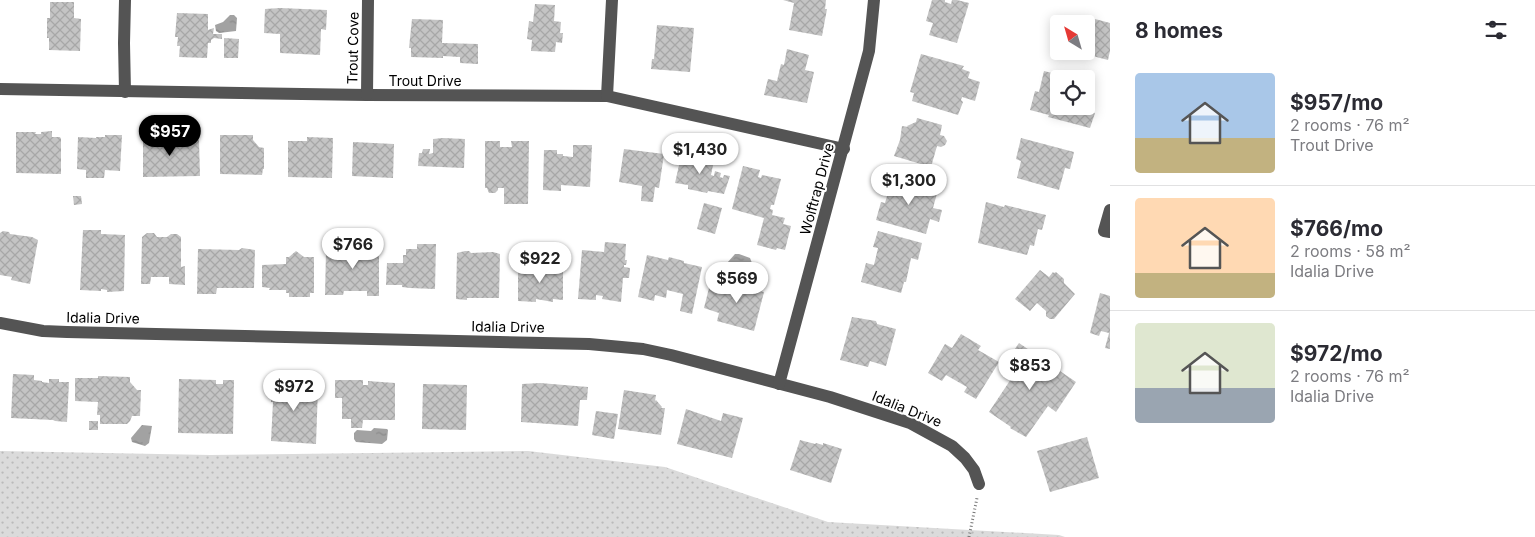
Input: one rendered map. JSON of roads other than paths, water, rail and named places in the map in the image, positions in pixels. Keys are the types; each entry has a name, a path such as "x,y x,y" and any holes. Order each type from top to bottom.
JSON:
{"street":[{"path":"125,0 125,92"},
{"name":"Trout Cove","path":"367,95 368,0"},
{"path":"607,96 612,0"},
{"name":"Wolftrap Drive","path":"779,384 869,51 874,0"},
{"name":"Trout Drive","path":"0,89 367,95 607,96 844,149"},
{"path":"1110,210 1104,231 1110,232"},
{"name":"Idalia Drive","path":"0,323 43,331 66,332 569,344 643,349 830,397 910,423 952,446 974,470 979,484"}],"water":[{"path":"230,15 234,15 237,18 236,31 219,33 216,31 215,25 223,22"},
{"path":"735,254 750,258 752,263 747,266 744,272 730,268 727,263"},
{"path":"142,425 152,426 149,443 145,446 132,442 131,438"},
{"path":"374,428 388,430 387,440 382,444 356,442 354,439 354,433 357,430 371,431"}]}
